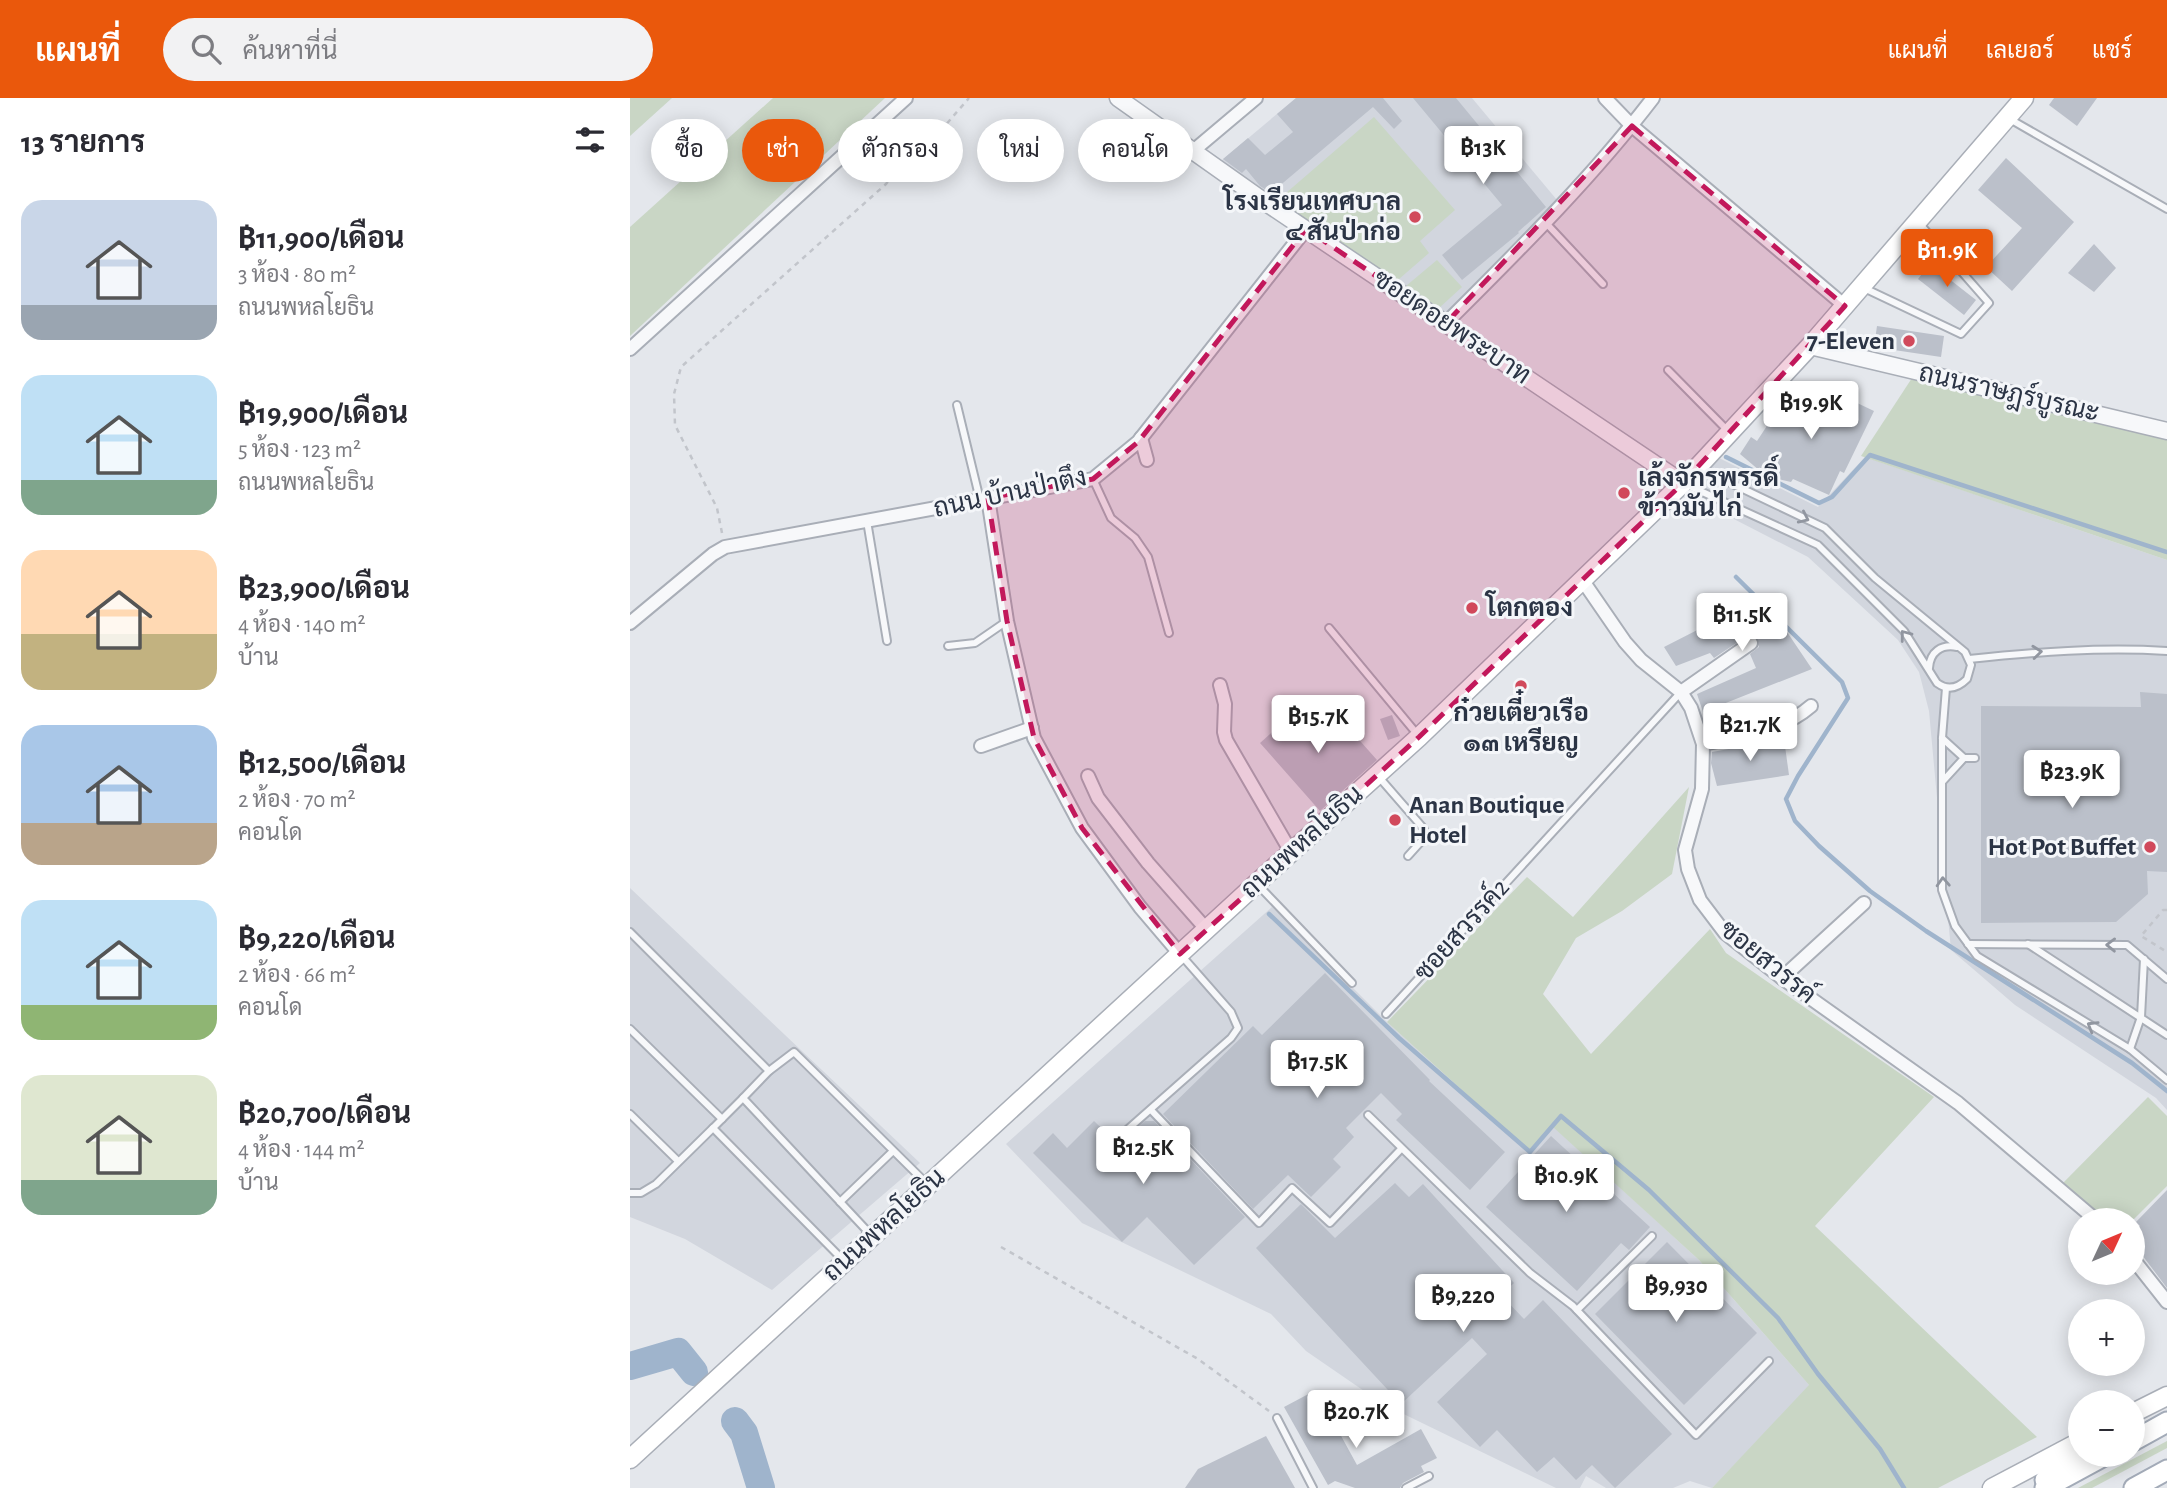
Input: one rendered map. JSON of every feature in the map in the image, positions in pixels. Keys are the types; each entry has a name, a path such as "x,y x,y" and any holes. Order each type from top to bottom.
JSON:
{"main road":[{"name":"ถนนพหลโยธิน","path":"630,1459 1256,883 1419,737 1683,483 1810,346 2024,98"},
{"path":"2145,1407 2167,1396"},
{"path":"2145,1434 2167,1422"},
{"path":"1992,1488 2068,1450"},
{"path":"2037,1488 2068,1456"},
{"path":"2045,1488 2084,1467"},
{"path":"2134,1488 2167,1470"}],"street":[{"path":"630,349 906,98"},
{"name":"ซอยดอยพระบาท","path":"1118,98 1148,119"},
{"path":"1193,150 1256,98"},
{"path":"1605,98 1632,126 1845,306"},
{"path":"1446,323 1546,223 1632,126 1653,98"},
{"name":"ซอยดอยพระบาท","path":"1193,150 1683,483"},
{"name":"ถนน บ้านป่าตึง","path":"630,623 725,547 1093,479 1141,438 1306,229"},
{"name":"ถนนราษฎร์บูรณะ","path":"1810,346 2167,431"},
{"path":"1141,438 1147,460"},
{"path":"984,499 1007,621 1033,733 1082,828 1140,907 1180,954"},
{"name":"ซอยสวรรค์","path":"1583,580 1633,651 1681,692 1691,708 1703,744 1702,789 1685,850 1688,869 1700,900 1725,933 1782,978 1958,1103 2082,1208"},
{"path":"1681,692 1751,643"},
{"path":"1220,685 1225,704 1226,740 1291,852"},
{"path":"1703,744 1778,726 1811,706"},
{"path":"981,746 1033,733"},
{"path":"1088,776 1098,798 1139,852 1207,930"},
{"path":"1782,978 1864,903"},
{"path":"2146,1276 2167,1303"}],"lane":[{"path":"2007,117 2167,209"},
{"path":"1861,287 1961,334 1989,303 1918,221"},
{"path":"1546,223 1604,284"},
{"path":"1668,370 1730,433"},
{"path":"957,405 984,499"},
{"path":"1683,483 1818,545 1904,631 1934,681 1946,688 1955,687 1967,679 1970,671 1969,659 1958,647 1875,578 1825,528 1698,468"},
{"path":"1093,479 1111,518 1135,538 1148,557 1168,633"},
{"path":"867,521 887,641"},
{"path":"948,646 975,643 1007,621"},
{"path":"1329,628 1419,737"},
{"path":"1929,670 1930,659 1937,650 1944,646 1958,647"},
{"path":"1969,659 2062,650 2114,648 2167,651"},
{"path":"1946,688 1942,738 1942,890 1955,926 1978,957 2130,1049 2167,1080"},
{"name":"ซอยสวรรค์2","path":"1386,1014 1681,692"},
{"path":"1942,738 1964,758 1975,758"},
{"path":"1942,782 1964,758"},
{"path":"1377,775 1424,830 1426,836 1423,842 1408,856"},
{"path":"1256,883 1352,983"},
{"path":"630,932 769,1071"},
{"path":"2025,943 2167,1035"},
{"path":"1968,944 2127,945 2167,979"},
{"path":"1119,1137 1231,1038 1238,1028 1231,1012 1180,954"},
{"path":"2130,1049 2141,1017 2144,959"},
{"path":"630,1029 722,1119"},
{"path":"630,1193 641,1193 656,1184 769,1071 794,1052 928,1185"},
{"path":"743,1098 873,1237"},
{"path":"1151,1110 1259,1223 1292,1188 1330,1223 1401,1149"},
{"path":"630,1114 678,1161"},
{"path":"1368,1115 1530,1273 1577,1310 1696,1435 1769,1361"},
{"path":"713,1128 844,1261"},
{"path":"840,1202 894,1151"},
{"path":"1577,1310 1652,1236"},
{"path":"1277,1418 1313,1488"},
{"path":"1406,1488 1429,1476"}],"path":[{"path":"725,547 717,508 675,425 674,394 681,367 886,184 911,152 930,143 969,98"},
{"path":"2167,910 2163,910 2141,936 2167,952"},
{"path":"1001,1247 1198,1359 1277,1418"}],"highlighted area":[{"path":"1632,126 1845,306 1683,483 1419,737 1180,954 1082,828 1034,738 1007,621 988,498 1093,479 1138,442 1306,229 1446,323"}],"shaded area":[{"name":"โรงเรียนเทศบาล ๔ สันป่าก่อ","path":"1296,98 1472,98 1557,200 1450,311 1435,316 1215,166"},
{"path":"1717,457 1818,507 1865,457 2167,560 2167,1110 2156,1098 2015,1005 1951,950 1929,711 1919,672 1898,640 1808,557 1691,497"},
{"path":"630,888 920,1163 772,1290 685,1239 630,1217"},
{"path":"1272,907 1387,1022 1530,1152 1553,1126 1699,1260 1810,1386 1712,1488 1690,1481 1673,1488 1606,1488 1586,1476 1580,1488 1556,1488 1383,1404 1306,1351 1271,1314 1082,1223 1006,1144"}],"green space":[{"path":"630,98 672,98 630,136"},
{"path":"773,98 885,98 862,119 838,119 838,142 824,155 824,119 750,119"},
{"path":"1374,117 1455,210 1420,241 1429,253 1391,286 1271,206"},
{"path":"742,126 742,182 795,182 630,336 630,227 680,182 728,182 728,139"},
{"path":"1437,260 1462,287 1438,309 1406,286"},
{"path":"1912,378 2167,438 2167,560 1861,456"},
{"path":"1689,787 1672,874 1622,911 1576,938 1543,994 1591,1054 1710,929 1726,953 1934,1097 1815,1226 2037,1437 1938,1488 1712,1488 1809,1385 1699,1260 1553,1127 1530,1152 1387,1022 1527,877 1573,917"},
{"path":"2148,1097 2167,1116 2167,1186 2145,1208 2089,1208 2062,1184"},
{"path":"2167,1441 2167,1448 2145,1460 2145,1453"},
{"path":"2118,1467 2131,1467 2092,1488 2078,1488"}],"building":[{"path":"1296,98 1383,98 1402,121 1394,129 1373,107 1271,193 1260,186 1246,169 1242,173 1223,159 1248,138 1265,155 1293,132 1277,114"},
{"path":"1413,98 1456,98 1546,207 1462,280 1442,255 1502,205"},
{"path":"2054,98 2097,98 2077,126 2049,105"},
{"path":"2006,158 2074,222 2012,291 1986,267 2022,228 1978,190"},
{"path":"2094,244 2116,268 2094,292 2068,273"},
{"path":"1930,264 1976,300 1964,315 1918,279"},
{"name":"7-Eleven","path":"1877,326 1944,336 1941,357 1874,347"},
{"path":"1815,383 1874,411 1844,473 1840,471 1829,495 1793,479 1791,482 1766,476 1740,454 1751,437 1757,441 1780,406 1799,418"},
{"path":"1745,598 1781,631 1785,629 1812,669 1703,712 1697,694 1756,668 1750,654 1759,647 1758,639 1750,634 1714,658 1710,653 1676,666 1664,647 1711,623 1713,625"},
{"path":"2140,692 2167,694 2167,872 2147,871 2148,894 2116,922 1981,923 1981,706 2141,707"},
{"path":"1305,703 1326,726 1338,716 1377,760 1320,811 1260,743"},
{"path":"1392,715 1400,736 1388,740 1380,719"},
{"path":"1784,739 1789,775 1717,786 1711,763 1712,752"},
{"path":"1325,973 1429,1081 1505,1152 1470,1190 1396,1120 1402,1114 1381,1093 1346,1128 1354,1137 1333,1159 1341,1167 1311,1197 1288,1175 1253,1209 1163,1114 1253,1026 1262,1035"},
{"path":"1094,1121 1120,1146 1145,1121 1154,1121 1245,1217 1194,1265 1147,1217 1122,1242 1033,1153 1053,1133 1067,1148"},
{"path":"1551,1136 1650,1227 1629,1250 1621,1243 1577,1291 1486,1207"},
{"path":"1395,1183 1409,1197 1423,1184 1514,1283 1501,1295 1524,1319 1543,1300 1672,1434 1615,1488 1592,1465 1576,1480 1554,1457 1537,1472 1497,1430 1480,1447 1437,1402 1487,1354 1472,1338 1401,1404 1256,1248 1301,1204 1335,1238"},
{"path":"2167,1190 2167,1288 2146,1260 2146,1212"},
{"path":"1667,1242 1757,1333 1684,1405 1595,1314"},
{"path":"1316,1390 1357,1465 1421,1429 1437,1458 1421,1466 1424,1472 1403,1483 1400,1488 1355,1488 1335,1481 1328,1485 1284,1407"},
{"path":"1266,1436 1295,1488 1185,1488 1198,1469"}],"waterway":[{"path":"1726,457 1819,503 1832,497 1870,455 2167,552"},
{"path":"1736,577 1842,682 1848,698 1786,799 1795,821 1870,891 1926,931 2132,1063 2167,1091"},
{"path":"1269,914 1399,1038 1530,1152 1561,1116 1649,1190 1778,1318 1818,1374 1880,1449 1904,1488"},
{"path":"630,1366 678,1352 694,1372"},
{"path":"735,1421 744,1433 761,1488"}],"place":[{"name":"โรงเรียนเทศบาล ๔ สันป่าก่อ","path":"1415,217"},
{"name":"7-Eleven","path":"1909,341"},
{"name":"เล้งจักรพรรดิ์ ข้าวมันไก่","path":"1624,493"},
{"name":"โตกตอง","path":"1472,608"},
{"name":"ก๋วยเตี๋ยวเรือ ๑๓ เหรียญ","path":"1521,686"},
{"name":"Anan Boutique Hotel","path":"1395,820"},
{"name":"Hot Pot Buffet","path":"2150,847"}]}
